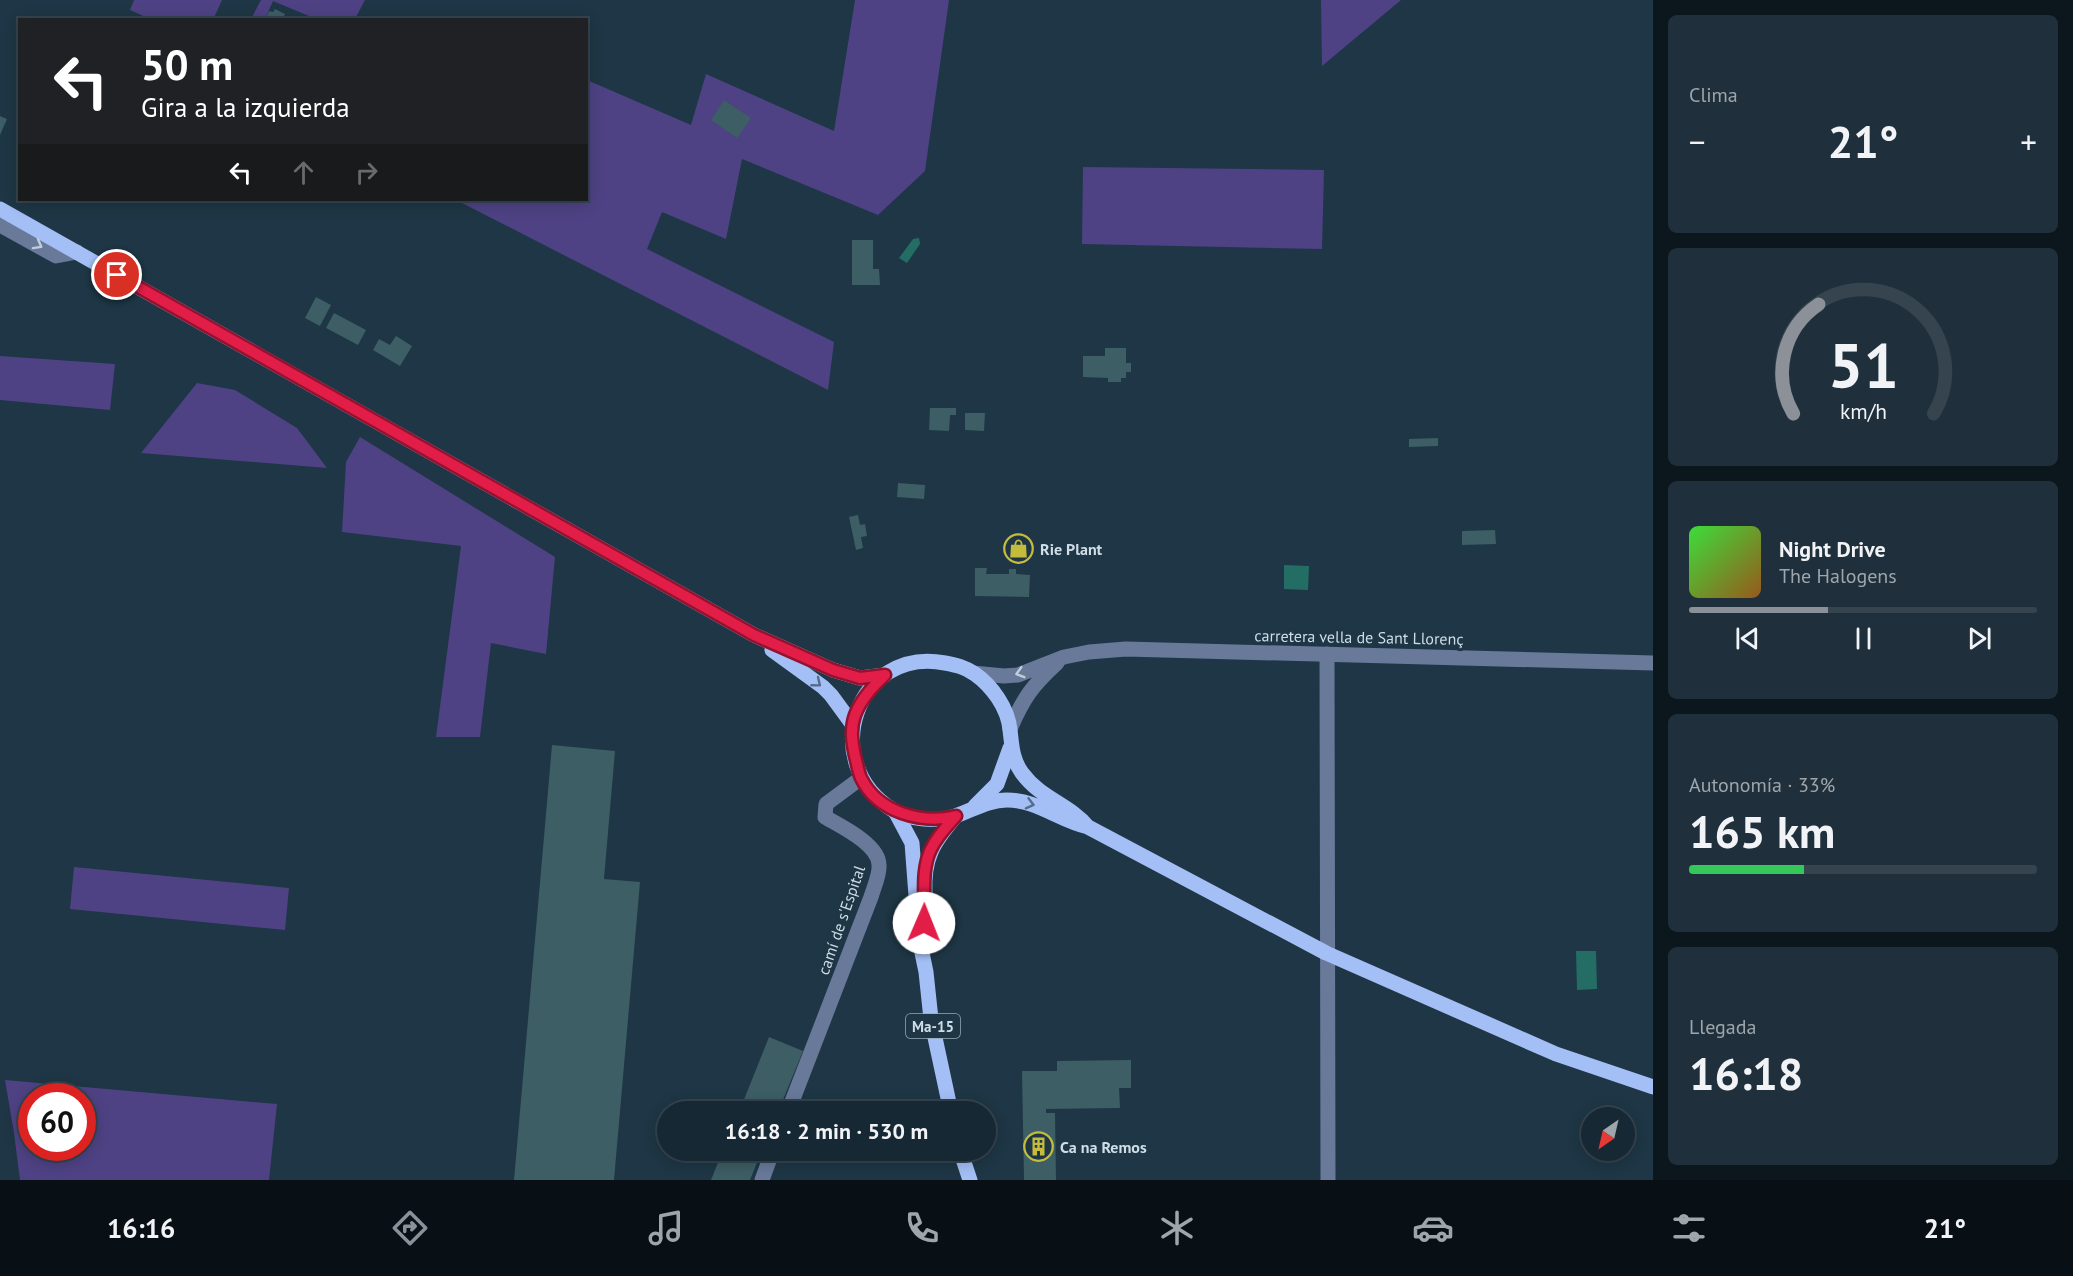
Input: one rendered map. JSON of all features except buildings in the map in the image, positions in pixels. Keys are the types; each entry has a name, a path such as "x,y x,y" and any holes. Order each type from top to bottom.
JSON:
{"main road":[{"name":"Ma-15","path":"0,209 754,635 833,670 860,678 885,675"},
{"name":"Ma-15","path":"754,635 764,645 823,687 853,725"},
{"name":"Ma-15","path":"930,660 961,666 973,673 991,687 1006,713 1010,729 1010,748 998,784 973,808 956,816 919,819 895,811 873,794 861,778 852,741 853,725 864,697 885,675 901,666 930,660"},
{"path":"1010,748 1022,773 1040,792 1080,817 1088,827"},
{"path":"973,808 1007,800 1032,803 1074,824 1088,827 1326,953 1556,1054 1653,1088"},
{"name":"Ma-15","path":"895,811 912,843 916,924 921,939 931,1018 949,1101"},
{"name":"Ma-15","path":"921,939 924,923 924,880 930,850 956,816"},
{"path":"964,1161 970,1180"}],"street":[{"path":"0,225 56,255 77,252"},
{"name":"carretera vella de Sant Llorenç","path":"973,673 1018,675 1064,657 1089,651 1126,649 1653,663"},
{"path":"1327,654 1328,1180"},
{"path":"1010,729 1035,683 1064,657"},
{"name":"camí de s'Espital","path":"792,1101 872,897 879,864 876,853 865,842 825,817 826,804 861,778"},
{"path":"762,1180 769,1161"}],"shaded area":[{"path":"134,0 222,0 214,18 148,18 130,10"},
{"path":"261,0 365,0 356,18 314,18 273,1 265,18 252,18"},
{"path":"855,0 949,0 925,171 878,215 742,159 726,239 662,212 647,249 834,342 828,390 458,201 588,201 588,80 691,125 706,74 834,131"},
{"path":"1321,0 1401,0 1322,66"},
{"path":"1083,167 1324,170 1322,249 1082,244"},
{"path":"919,238 920,244 907,263 899,258 913,239"},
{"path":"0,356 115,364 110,410 0,400"},
{"path":"197,383 235,390 297,428 327,468 141,453"},
{"path":"360,437 555,557 546,654 491,643 480,737 436,737 461,546 342,532 346,462"},
{"path":"1284,565 1309,566 1308,590 1284,589"},
{"path":"74,867 289,888 285,930 70,909"},
{"path":"1576,951 1596,951 1597,989 1577,990"},
{"path":"5,1080 39,1083 18,1083 18,1161 96,1161 96,1088 277,1104 269,1180 20,1180"}],"place":[{"name":"Rie Plant","path":"1019,549"},
{"name":"Ca na Remos","path":"1039,1147"}],"route":[{"path":"117,275 754,635 833,670 860,678 885,675 864,697 855,716 852,741 861,778 873,794 895,811 919,819 956,816 930,850 924,880 926,904 924,923"}]}
